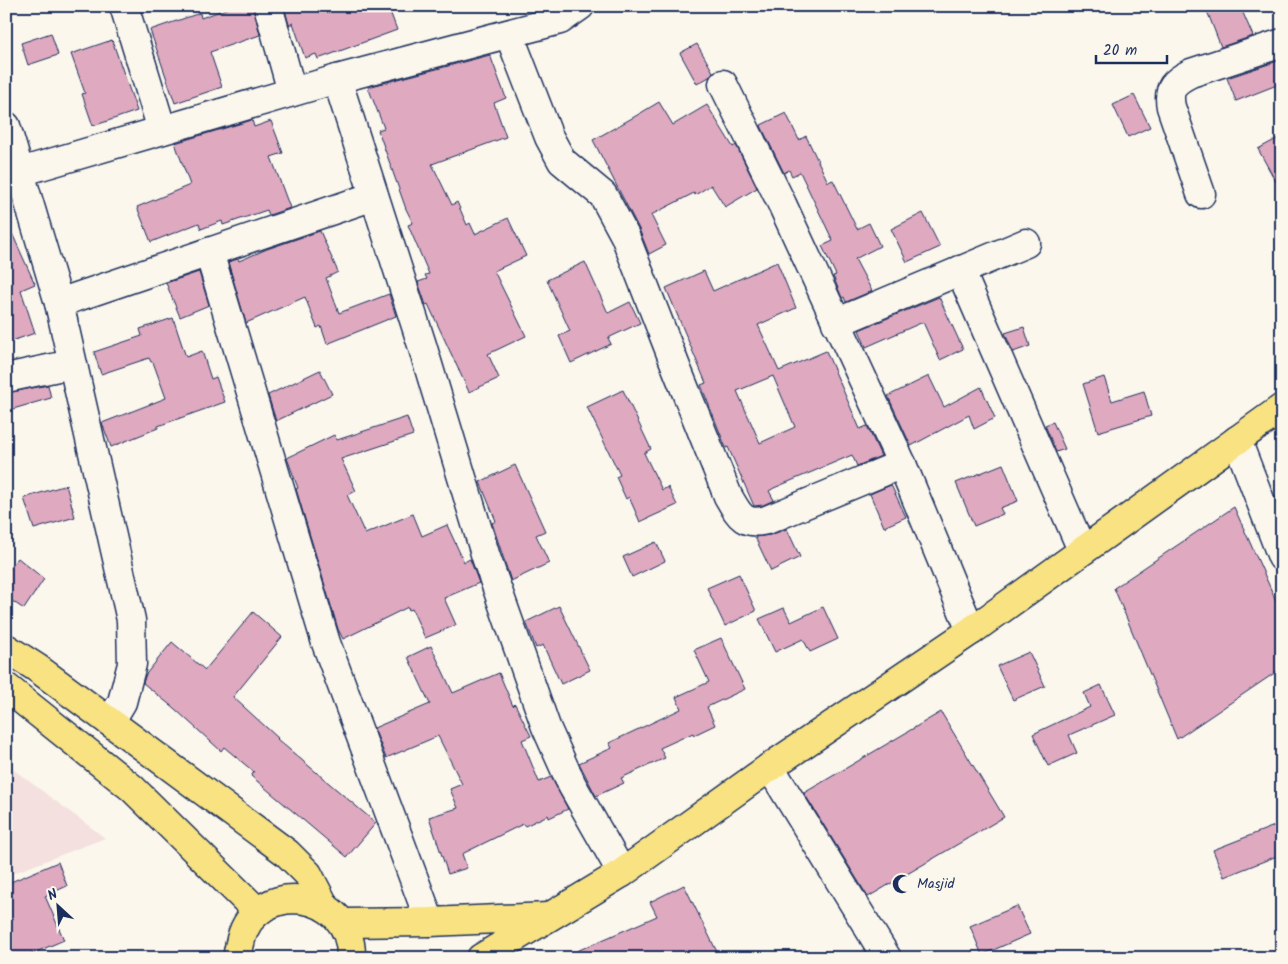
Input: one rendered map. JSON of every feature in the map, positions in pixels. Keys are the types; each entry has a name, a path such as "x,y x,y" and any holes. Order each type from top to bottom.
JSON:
{"main road":[{"path":"481,958 622,872 770,767 971,631 1282,408"},
{"path":"6,648 37,668 287,854 308,874 334,915 351,945 351,958"},
{"path":"6,687 132,788 258,912"},
{"path":"238,958 243,930 258,912 279,900 303,898 334,915 430,922 552,916"}],"street":[{"path":"124,6 162,130"},
{"path":"268,6 292,92"},
{"path":"20,172 337,79 560,20 580,6"},
{"path":"509,34 549,137 562,161 603,195 625,236 728,496 738,515 748,522 758,523 902,464"},
{"path":"1201,194 1171,107 1169,96 1172,86 1191,73 1282,43"},
{"path":"337,79 422,345 486,557 546,728 572,785 622,872"},
{"path":"722,84 782,204 902,464 971,631"},
{"path":"6,126 59,303 130,620 132,664 122,702 110,722"},
{"path":"59,303 374,196"},
{"path":"836,323 1026,243"},
{"path":"209,252 326,643 430,922"},
{"path":"960,270 1082,550"},
{"path":"6,378 72,364"},
{"path":"1237,440 1282,557"},
{"path":"770,767 887,958"}],"shaded area":[{"path":"6,764 105,838 6,876"}],"building":[{"path":"234,6 253,6 260,35 210,52 222,87 175,103 150,30 200,13 201,18"},
{"path":"284,6 388,6 397,30 318,59 316,54 305,58 293,23 289,25"},
{"path":"1219,6 1240,6 1253,36 1221,47 1207,11"},
{"path":"51,33 58,55 28,65 21,43"},
{"path":"112,40 137,111 93,126 82,94 85,93 71,54"},
{"path":"697,44 713,72 709,77 697,84 680,53"},
{"path":"490,55 506,98 494,103 506,137 432,164 452,205 457,202 467,225 470,223 475,234 508,218 526,256 494,271 526,336 488,354 499,378 469,392 428,304 426,305 418,282 427,279 425,275 429,274 408,225 413,223 406,209 378,130 384,128 368,87"},
{"path":"1281,60 1282,83 1236,101 1227,78"},
{"path":"1134,95 1150,127 1128,137 1113,105"},
{"path":"659,102 673,125 707,105 733,147 736,145 757,188 725,207 711,185 695,195 694,193 651,215 666,245 649,254 639,229 593,140"},
{"path":"786,113 799,140 806,136 828,182 833,180 857,229 869,223 880,246 855,259 872,291 846,302 844,297 842,298 833,276 836,275 822,246 833,241 800,172 792,176 789,170 784,173 761,125"},
{"path":"252,120 254,127 271,121 283,153 271,157 290,208 269,215 267,210 223,225 222,221 201,229 199,223 151,242 137,207 190,185 175,143"},
{"path":"1282,136 1282,193 1258,149"},
{"path":"923,213 940,247 907,262 891,229"},
{"path":"6,220 35,284 21,290 35,333 6,343"},
{"path":"320,231 338,272 326,278 339,313 389,294 396,316 327,344 321,326 317,328 305,297 246,323 228,262 238,259 239,261 267,249"},
{"path":"585,262 608,313 630,302 640,323 608,338 611,344 571,363 559,336 570,331 547,280"},
{"path":"777,262 796,308 758,325 779,371 826,351 860,429 867,426 881,456 857,466 852,455 774,488 769,491 774,500 763,505 754,506 728,447 726,448 701,385 706,383 666,288 704,271 713,291","holes":["773,376 795,427 760,443 737,391"]},
{"path":"199,272 209,305 180,317 166,283"},
{"path":"939,297 963,349 940,360 923,322 866,347 859,330"},
{"path":"173,318 186,357 202,351 211,379 216,377 225,402 158,426 158,428 111,447 102,423 166,398 153,362 149,358 101,374 94,352 142,336 140,329"},
{"path":"1024,327 1030,346 1013,352 1005,333"},
{"path":"320,370 332,394 276,421 268,395"},
{"path":"929,376 944,407 981,387 995,418 974,429 969,415 911,446 888,396"},
{"path":"1104,377 1112,401 1144,391 1151,416 1098,432 1083,384"},
{"path":"48,385 51,398 6,411 6,393"},
{"path":"623,390 651,449 644,453 662,490 668,487 677,505 640,522 629,497 626,499 616,477 620,475 587,407"},
{"path":"407,417 413,435 341,459 356,491 347,495 365,534 413,514 422,536 447,525 464,562 470,559 479,583 444,598 456,625 425,638 412,609 409,610 408,607 343,639 338,629 296,489 298,488 287,458 334,435 337,440"},
{"path":"1053,422 1065,449 1056,452 1045,425"},
{"path":"1003,464 1018,501 1000,508 1003,514 974,526 956,483"},
{"path":"515,465 545,531 536,535 549,563 511,581 492,523 496,521 480,482"},
{"path":"66,485 75,517 34,529 24,498"},
{"path":"891,485 906,517 884,527 870,494"},
{"path":"1234,507 1282,614 1282,668 1177,739 1114,588"},
{"path":"787,529 800,557 771,571 755,537 770,535"},
{"path":"656,542 665,561 632,577 623,557"},
{"path":"18,558 44,579 24,609 6,597 6,572"},
{"path":"739,574 756,611 725,626 707,588"},
{"path":"559,606 590,670 561,684 543,645 536,648 526,622"},
{"path":"823,607 838,639 810,652 803,639 775,652 759,619 784,608 791,622"},
{"path":"253,612 282,637 233,697 277,739 376,823 347,857 251,776 254,772 224,747 221,751 143,683 146,674 172,642 205,670"},
{"path":"721,638 745,689 707,707 715,725 660,748 665,758 621,778 624,783 596,796 579,763 612,748 609,743 681,709 676,697 709,682 694,650"},
{"path":"431,646 453,693 499,673 513,706 515,704 531,736 522,740 539,782 551,777 568,809 549,818 548,815 525,826 523,824 462,854 467,868 448,874 429,817 458,808 450,789 462,784 438,736 386,758 374,728 430,704 408,657"},
{"path":"1029,652 1045,686 1013,700 997,666"},
{"path":"1101,685 1115,715 1069,735 1077,753 1048,766 1033,734 1090,707 1084,693"},
{"path":"941,712 1004,817 868,897 804,793"},
{"path":"1282,823 1282,854 1224,877 1213,850"},
{"path":"58,862 67,886 45,896 64,940 22,958 6,958 6,884"},
{"path":"684,885 720,958 561,958 657,916 650,902"},
{"path":"1017,906 1030,934 982,955 970,926"}],"place":[{"name":"Masjid","path":"902,884"}]}
